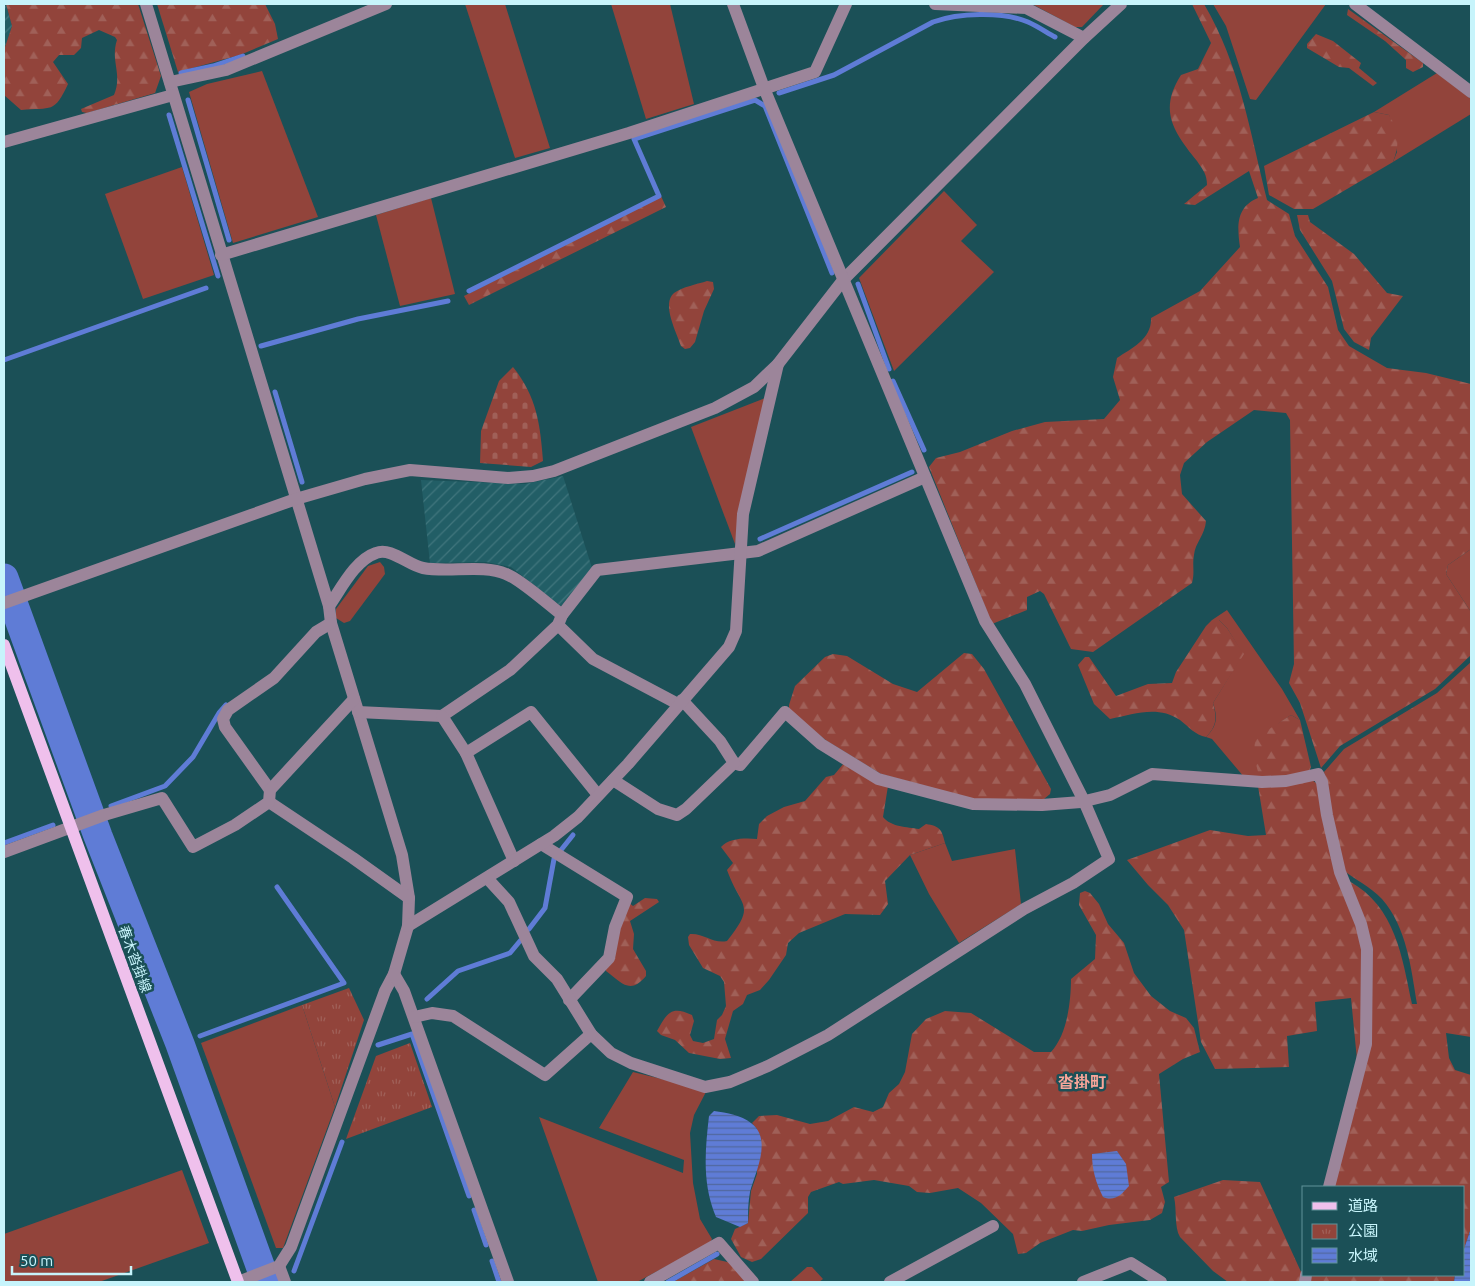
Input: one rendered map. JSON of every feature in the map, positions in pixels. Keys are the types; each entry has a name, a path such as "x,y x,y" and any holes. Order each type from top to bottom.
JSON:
{"main road":[{"name":"春木沓掛線","path":"4,646 238,1282"}],"street":[{"path":"146,4 329,606 331,623 402,856 409,898 408,926 394,974 385,991 291,1246 279,1266 238,1282"},
{"path":"4,142 226,70 386,4"},
{"path":"487,878 509,902 534,956 557,979 590,1034 611,1053 632,1063 705,1087 730,1082 768,1066 858,1017 1024,909 1073,883 1109,860 1084,801 1025,684 985,621 764,88 733,4"},
{"path":"221,255 629,133 815,72 846,4"},
{"path":"935,4 1026,8 1084,38"},
{"path":"4,603 296,499 364,479 410,470 508,478 533,476 554,471 715,408 754,387 778,364 844,279 1084,38 1121,4"},
{"path":"1355,4 1471,92"},
{"path":"408,926 514,862 578,817 613,780 728,647 736,631 743,514 778,364"},
{"path":"358,712 442,716 510,670 560,620 597,570 758,551 924,477"},
{"path":"329,606 363,559 378,552 392,554 428,569 481,570 506,574 560,620 594,659 680,702 720,741 734,763 740,765 785,712 821,744 878,779 972,804 1042,805 1084,801 1110,795 1152,774 1262,782 1293,780 1318,774 1322,782 1340,872 1362,924 1367,950 1366,1044 1329,1186"},
{"path":"331,623 316,632 274,678 228,710 224,718 226,727 269,796 409,898"},
{"path":"4,852 104,815 162,798 192,847 235,825 269,796 354,699"},
{"path":"466,753 531,712 598,795"},
{"path":"442,716 466,753 514,862"},
{"path":"613,780 658,809 677,815 686,810 734,763"},
{"path":"540,844 627,897 615,927 609,958 569,1000"},
{"path":"394,974 404,990 414,1017 508,1282"},
{"path":"414,1017 432,1012 453,1016 545,1076 590,1034"},
{"path":"890,1282 992,1226"},
{"path":"650,1282 719,1243 753,1282"},
{"path":"1082,1282 1130,1263 1161,1282"},
{"path":"279,1266 285,1282"}],"shaded area":[{"path":"4,4 6,4 12,26 4,50"},
{"path":"563,476 592,568 561,606 511,567 486,562 430,563 421,480 525,484"}],"green space":[{"path":"6,4 138,4 161,76 155,93 87,113 82,112 81,109 114,95 116,87 115,48 117,40 115,37 99,30 82,38 81,48 74,55 59,55 53,62 68,84 55,105 46,108 21,110 4,95 4,50 12,26"},
{"path":"157,4 265,4 275,24 278,39 240,55 178,72"},
{"path":"465,4 505,4 550,148 515,158"},
{"path":"611,4 670,4 694,104 646,119"},
{"path":"1032,4 1104,4 1082,27 1075,27"},
{"path":"1192,4 1204,4 1227,51 1243,99 1267,200 1289,214 1295,236 1328,287 1338,330 1349,346 1387,368 1426,373 1471,384 1471,549 1448,565 1446,574 1471,612 1471,655 1435,689 1340,746 1321,768 1300,703 1289,683 1294,664 1290,420 1286,413 1254,410 1207,442 1184,463 1180,475 1182,494 1206,521 1193,559 1192,583 1093,652 1071,649 1044,594 1040,591 1027,597 1027,610 992,624 929,467 936,458 960,452 1012,431 1045,422 1104,419 1120,400 1113,377 1117,358 1145,337 1151,318 1200,291 1240,247 1238,232 1242,212 1245,206 1258,198 1249,171 1195,205 1184,204 1207,185 1203,170 1176,131 1170,110 1174,88 1181,75 1198,69 1211,43"},
{"path":"1213,4 1326,4 1256,100 1250,99 1226,26"},
{"path":"1348,9 1423,63 1423,67 1413,72 1406,68 1406,60 1385,41 1347,15"},
{"path":"1316,34 1333,41 1361,63 1359,68 1377,83 1373,86 1349,68 1339,67 1307,48 1307,44"},
{"path":"262,71 318,217 233,243 189,92 207,84"},
{"path":"1437,73 1471,99 1471,114 1393,162 1397,152 1389,115 1374,112"},
{"path":"1374,112 1389,115 1397,132 1397,149 1393,162 1313,209 1294,209 1269,195 1264,166"},
{"path":"182,167 214,275 143,299 105,194"},
{"path":"944,191 977,225 961,241 994,272 894,371 859,278"},
{"path":"661,196 666,207 469,305 464,296"},
{"path":"431,198 455,294 400,306 376,215"},
{"path":"1297,215 1308,215 1310,222 1354,254 1387,293 1403,296 1371,338 1369,350 1354,342 1344,329 1332,281 1300,230"},
{"path":"707,281 713,282 714,289 704,311 695,342 690,348 685,349 681,346 671,319 669,311 670,298 681,289"},
{"path":"513,367 527,389 539,423 543,461 531,467 480,463 481,431 499,381"},
{"path":"765,398 735,544 691,427"},
{"path":"1471,549 1471,612 1446,574 1448,565"},
{"path":"380,562 384,567 385,574 350,621 344,623 336,618 336,609 368,566"},
{"path":"1227,610 1282,689 1300,720 1291,715 1278,724 1260,779 1244,777 1212,739 1206,737 1216,721 1213,703 1243,654 1227,628 1219,620 1212,620"},
{"path":"1212,620 1219,620 1227,628 1244,654 1213,703 1215,722 1206,737 1195,733 1172,715 1146,712 1110,719 1094,704 1078,665 1085,657 1089,657 1116,696 1148,684 1172,683 1176,672 1206,626"},
{"path":"964,653 972,654 984,669 1051,789 1050,794 1044,799 973,799 881,774 827,741 789,711 795,686 825,657 833,654 847,656 893,684 917,692"},
{"path":"1471,662 1471,1037 1446,1033 1449,1058 1455,1070 1471,1075 1471,1228 1465,1246 1465,1186 1333,1186 1370,1047 1370,971 1349,881 1365,892 1387,919 1400,951 1412,1004 1417,1004 1407,949 1390,910 1377,894 1342,869 1324,772 1344,749 1437,693"},
{"path":"1291,715 1300,720 1311,767 1308,774 1260,779 1254,757 1255,738"},
{"path":"844,763 888,786 883,817 886,820 900,826 919,829 926,824 934,826 943,834 945,843 910,855 885,881 888,904 880,915 845,914 799,933 788,943 786,955 769,980 760,990 747,995 743,1004 733,1011 725,1039 731,1058 720,1059 689,1053 675,1040 661,1035 657,1031 670,1012 685,1012 692,1015 694,1021 690,1035 693,1041 703,1043 714,1039 717,1020 722,1015 726,1006 724,982 720,976 703,968 689,945 688,937 690,934 695,934 717,941 727,941 742,919 744,906 727,870 733,863 721,847 733,840 757,839 759,824 767,816 784,807 805,801 826,777 834,775"},
{"path":"1312,780 1319,785 1363,946 1362,1048 1358,1070 1351,998 1315,1002 1317,1031 1287,1036 1289,1067 1215,1069 1201,1042 1184,930 1168,905 1127,860 1210,830 1248,836 1266,835 1258,786"},
{"path":"945,843 952,861 1015,849 1021,904 959,943 929,894 910,855"},
{"path":"1085,891 1090,893 1099,904 1108,924 1124,943 1134,973 1151,996 1170,1011 1186,1018 1194,1028 1200,1052 1183,1059 1159,1074 1169,1182 1161,1187 1165,1202 1162,1213 1150,1220 1109,1225 1082,1231 1073,1230 1040,1243 1026,1253 1018,1254 1013,1234 981,1203 958,1188 930,1193 917,1192 909,1186 874,1180 843,1184 839,1182 811,1192 808,1197 808,1213 761,1259 752,1262 741,1257 731,1239 735,1229 748,1223 751,1191 757,1174 757,1129 752,1123 759,1116 777,1115 810,1124 828,1121 854,1107 873,1112 883,1107 889,1093 899,1084 905,1072 912,1034 926,1019 945,1011 971,1013 1034,1052 1051,1052 1061,1037 1067,1018 1071,979 1095,959 1096,935 1079,905 1080,893"},
{"path":"645,898 657,899 659,902 630,921 634,934 633,949 646,971 646,976 640,982 631,986 621,983 606,971 606,967 628,902 633,906"},
{"path":"349,988 364,1020 335,1107 302,1005"},
{"path":"302,1005 335,1107 283,1248 276,1248 201,1043"},
{"path":"410,1043 432,1107 346,1139 376,1056"},
{"path":"633,1072 707,1090 694,1115 690,1133 693,1183 700,1219 712,1239 710,1243 637,1282 598,1282 539,1117 683,1173 684,1160 599,1128"},
{"path":"182,1170 209,1243 99,1282 4,1282 4,1234"},
{"path":"1223,1180 1260,1182 1302,1274 1300,1282 1228,1282 1213,1271 1180,1237 1177,1228 1174,1197"},
{"path":"714,1259 732,1263 748,1282 673,1282"},
{"path":"807,1267 812,1267 823,1279 819,1282 790,1282"},
{"path":"1310,1276 1455,1276 1454,1282 1309,1282"}],"water":[{"path":"714,1111 747,1120 757,1130 761,1138 761,1156 749,1196 748,1223 740,1227 716,1217 708,1192 706,1142 709,1116"},
{"path":"1117,1151 1126,1164 1129,1186 1124,1192 1111,1199 1103,1197 1096,1181 1092,1154"},
{"path":"1471,1228 1471,1282 1454,1282 1455,1276 1465,1276 1465,1246"}],"waterway":[{"path":"779,93 834,75 933,22 943,19 967,15 1006,16 1028,22 1055,37"},
{"path":"181,73 213,66 243,56"},
{"path":"188,100 229,240"},
{"path":"469,291 659,196 634,139 755,100 765,106 832,273"},
{"path":"169,115 218,276"},
{"path":"858,284 889,369"},
{"path":"4,360 206,288"},
{"path":"261,346 358,319 448,301"},
{"path":"893,381 924,450"},
{"path":"275,392 302,482"},
{"path":"760,539 912,472"},
{"path":"4,578 98,836 180,1044 266,1282"},
{"path":"111,806 165,786 193,757 219,713 226,705"},
{"path":"79,815 99,808"},
{"path":"4,843 53,825"},
{"path":"561,850 573,835"},
{"path":"529,929 545,908 554,859"},
{"path":"200,1036 344,983 277,887"},
{"path":"427,999 458,971 510,953 520,941"},
{"path":"378,1045 412,1034 469,1196"},
{"path":"294,1271 342,1142"},
{"path":"474,1210 486,1245"},
{"path":"668,1282 717,1254"},
{"path":"492,1261 499,1282"}],"district":[{"name":"沓掛町","path":"1082,1082"}]}
